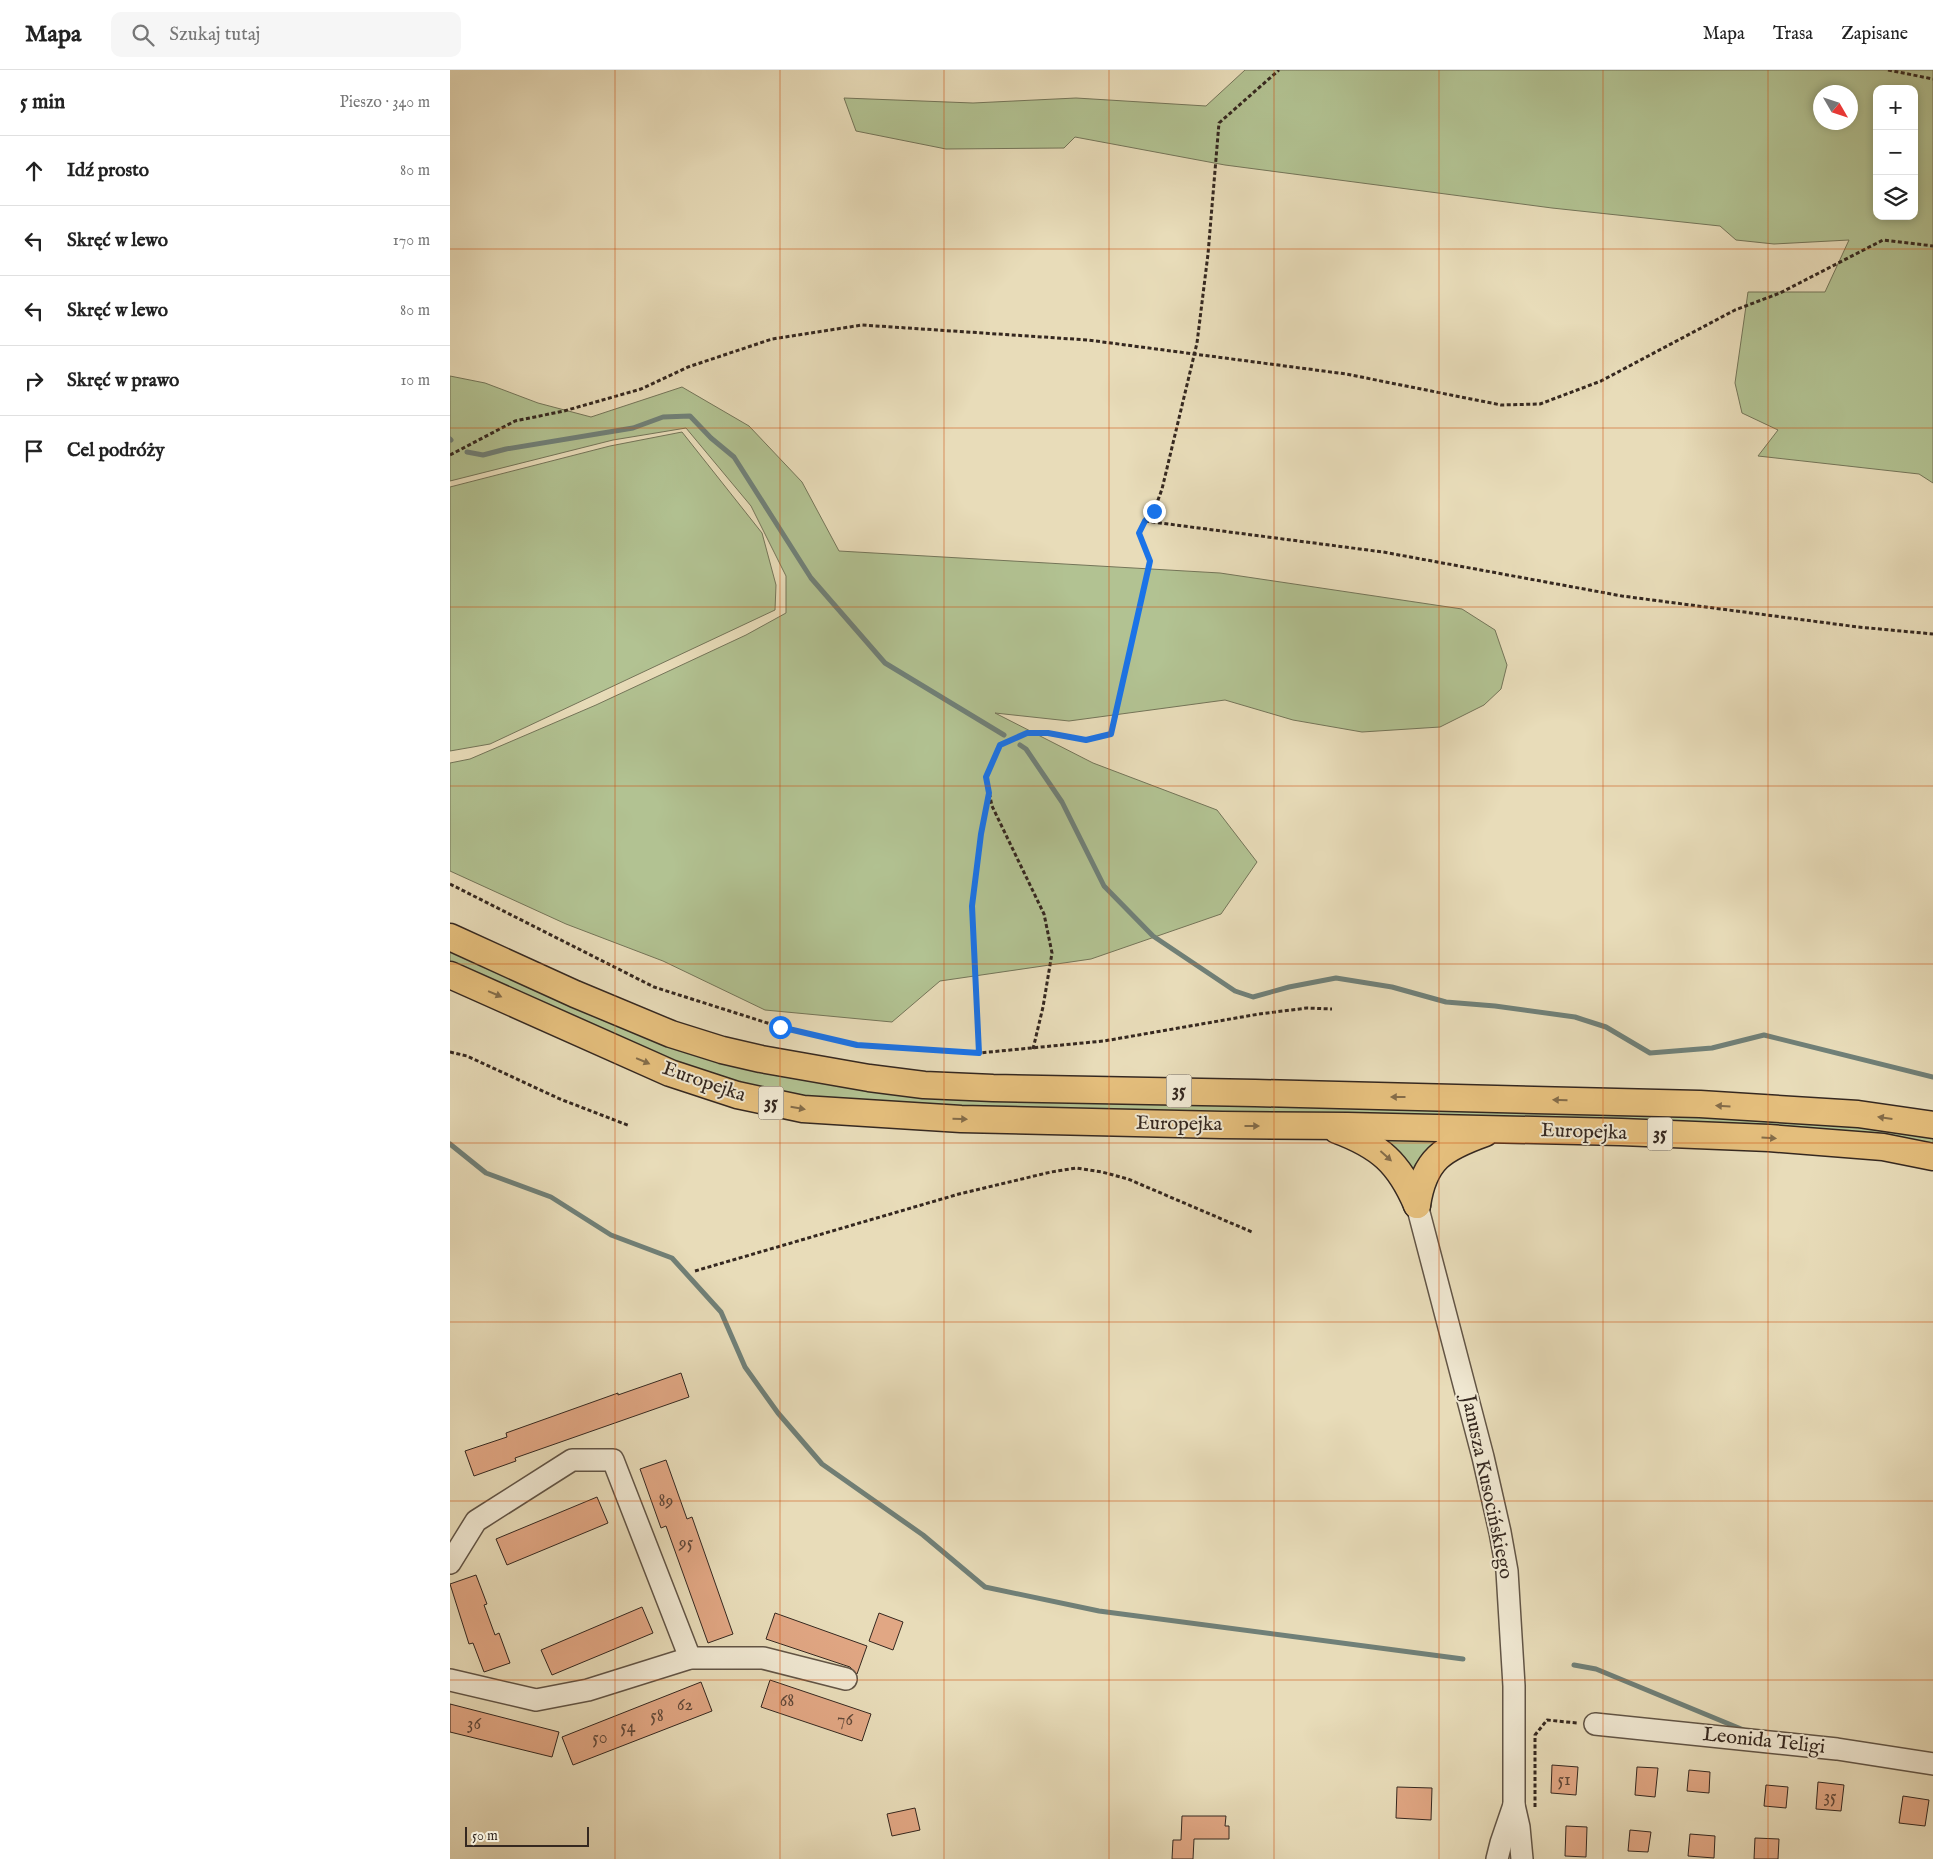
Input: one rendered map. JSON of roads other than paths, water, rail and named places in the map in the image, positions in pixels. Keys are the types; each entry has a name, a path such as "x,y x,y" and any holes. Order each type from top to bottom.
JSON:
{"main road":[{"name":"Europejka","path":"450,937 575,994 671,1034 722,1050 869,1078 924,1085 1700,1104 1858,1114 1933,1125"},
{"name":"Europejka","path":"450,975 670,1072 736,1095 803,1110 961,1119 1222,1126 1493,1129 1769,1138 1882,1147 1933,1157"},
{"path":"1327,1126 1361,1139 1390,1160 1401,1173 1417,1205"},
{"path":"1417,1205 1420,1186 1432,1162 1455,1145 1493,1129"}],"street":[{"name":"Janusza Kusocińskiego","path":"1417,1205 1483,1456 1507,1571 1514,1686 1525,1806 1519,1827 1522,1859"},
{"path":"450,1563 476,1521 572,1460 613,1460 690,1658"},
{"path":"451,1678 536,1700 588,1690 690,1658 763,1658 846,1678"},
{"name":"Leonida Teligi","path":"1595,1724 1837,1749 1933,1764"},
{"name":"Janusza Kusocińskiego","path":"1497,1859 1501,1843 1525,1806"}],"waterway":[{"path":"467,452 483,455 506,449 633,428 663,417 690,416 711,438 734,457 811,578 885,663 1004,735"},
{"path":"1020,745 1026,749 1062,802 1104,886 1153,936 1235,991 1253,997 1289,987 1336,978 1392,987 1446,1002 1495,1006 1575,1017 1606,1027 1650,1053 1712,1048 1764,1035 1933,1077"},
{"path":"450,1144 486,1173 551,1197 611,1235 672,1258 721,1312 745,1367 778,1413 822,1464 923,1535 985,1587 1099,1611 1463,1659"},
{"path":"1574,1665 1596,1669 1746,1731"}]}
